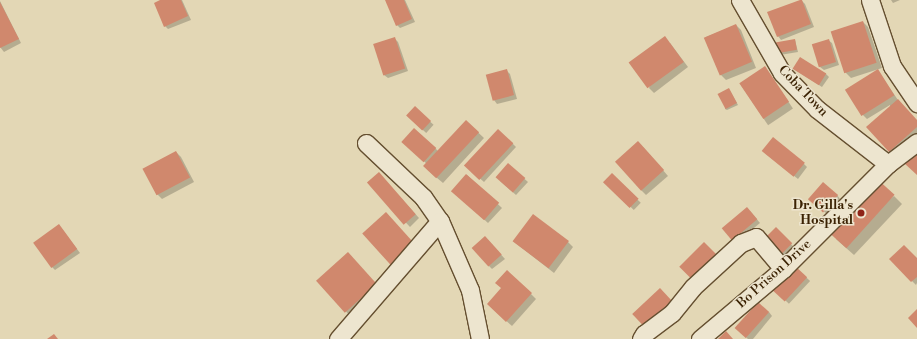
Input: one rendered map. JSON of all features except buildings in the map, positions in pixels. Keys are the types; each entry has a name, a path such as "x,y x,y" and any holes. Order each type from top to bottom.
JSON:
{"street":[{"name":"Coba Town","path":"740,0 782,73 817,109 888,164"},
{"path":"870,0 892,66 917,103"},
{"name":"Bo Prison Drive","path":"700,339 784,269 888,164 917,142"},
{"path":"366,143 422,197 440,221 470,290 480,339"},
{"path":"338,339 440,221"},
{"path":"641,339 644,334 672,313 693,287 741,243 756,237 784,269"}],"place":[{"name":"Dr. Gilla's Hospital","path":"861,213"}]}
